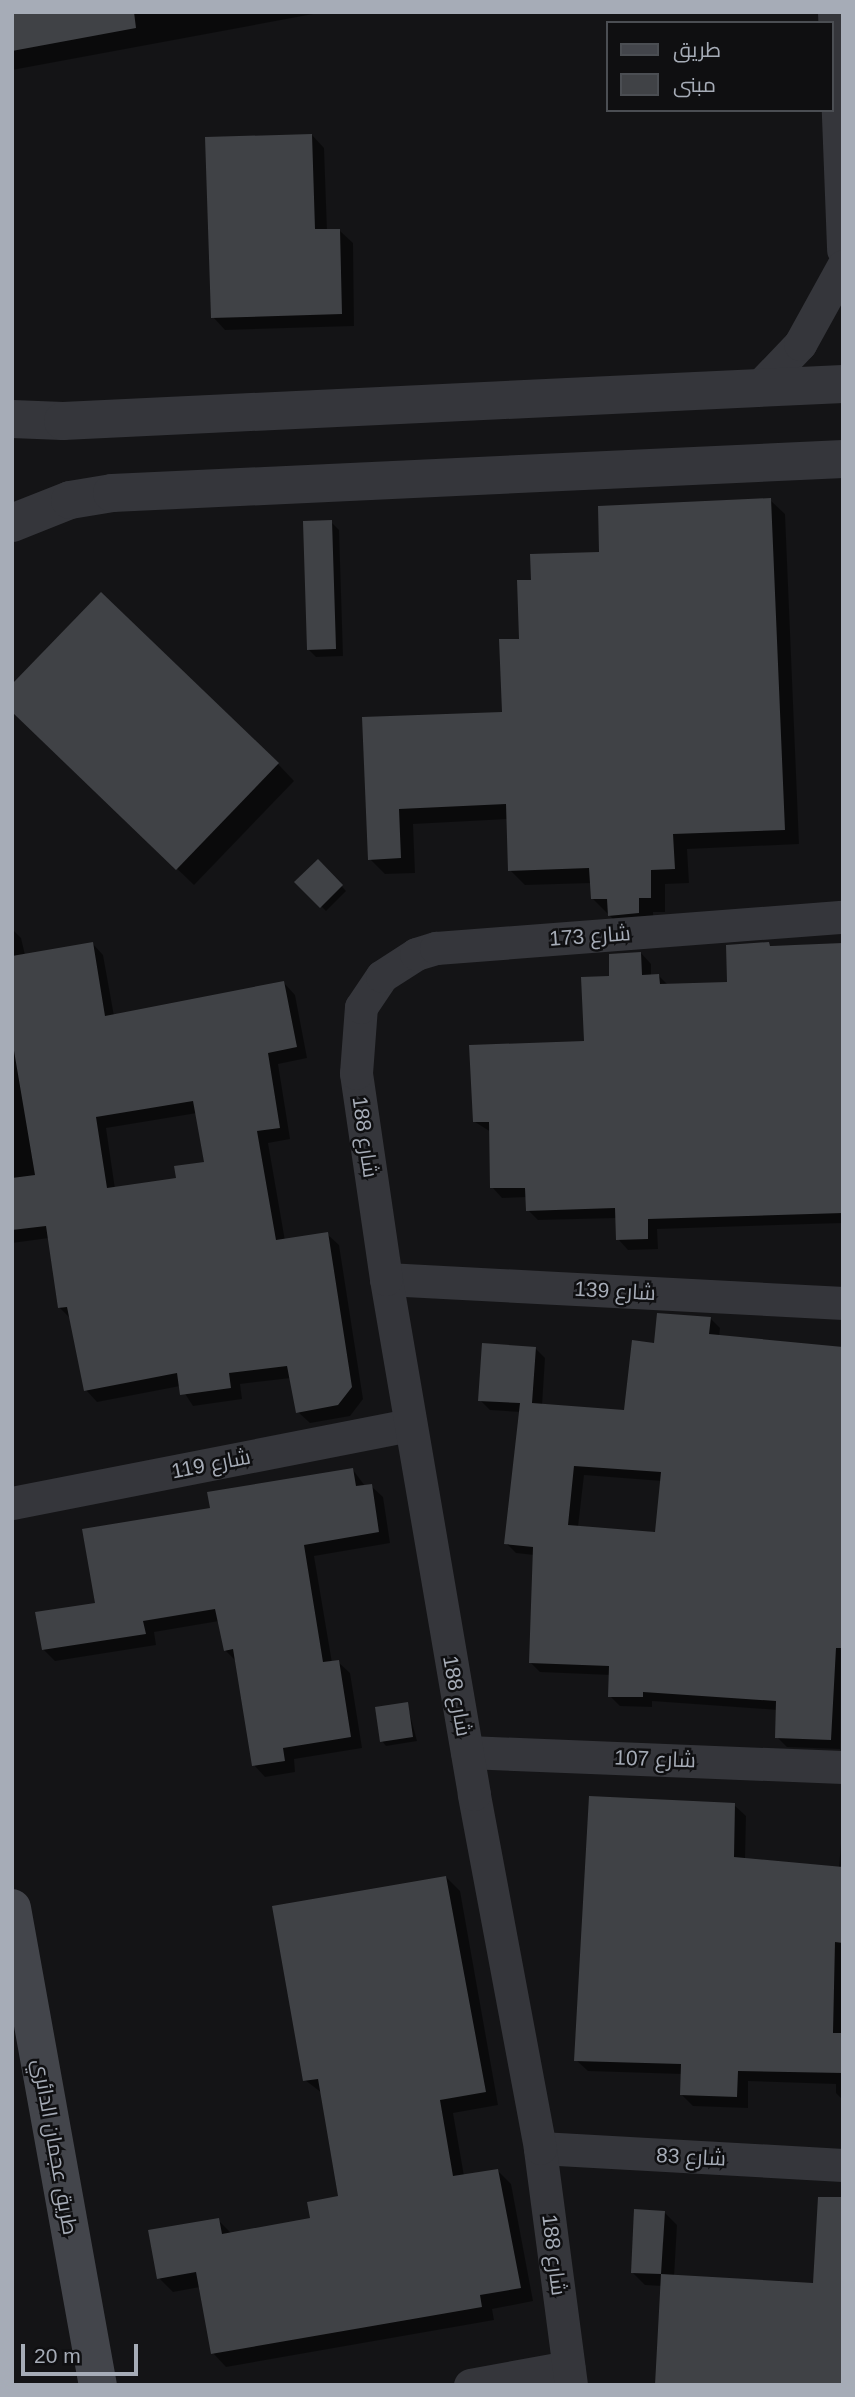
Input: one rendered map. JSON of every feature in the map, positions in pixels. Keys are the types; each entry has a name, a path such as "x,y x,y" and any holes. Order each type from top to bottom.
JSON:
{"main road":[{"name":"طريق عجمان الدائري","path":"12,1908 98,2385"}],"street":[{"path":"834,12 843,250"},
{"path":"758,388 800,344 843,266"},
{"path":"12,419 63,421 843,384"},
{"path":"12,523 69,500 112,493 843,459"},
{"name":"شارع 173","path":"361,1007 382,976 416,954 436,948 843,917"},
{"name":"شارع 188","path":"361,1007 356,1073 386,1279 409,1425 540,2148 570,2376"},
{"name":"شارع 139","path":"386,1279 843,1303"},
{"name":"شارع 119","path":"12,1503 409,1425"},
{"name":"شارع 107","path":"467,1752 843,1767"},
{"name":"شارع 83","path":"540,2148 843,2165"},
{"path":"470,2385 570,2376"}],"building":[{"path":"12,12 134,12 136,28 12,51"},
{"path":"312,134 315,229 340,229 342,314 211,318 205,137"},
{"path":"771,498 785,830 673,834 675,869 651,870 651,898 639,898 639,913 608,916 607,899 591,899 589,868 508,871 506,804 399,809 401,858 368,860 362,717 502,712 499,639 519,639 517,580 531,580 530,554 599,552 598,506"},
{"path":"332,520 336,649 307,650 303,521"},
{"path":"101,592 279,763 176,870 12,712 12,684"},
{"path":"318,859 343,885 320,908 294,882"},
{"path":"93,942 105,1016 284,981 297,1047 268,1053 280,1128 257,1131 276,1240 328,1232 352,1387 338,1405 296,1413 287,1366 229,1373 231,1388 180,1395 177,1373 84,1391 67,1307 58,1308 46,1226 12,1230 12,1178 35,1175 12,1039 12,956","holes":["193,1101 204,1162 174,1166 176,1178 107,1188 96,1117"]},
{"path":"769,942 770,946 843,943 843,1213 648,1219 648,1239 616,1240 615,1208 526,1211 525,1188 490,1188 489,1122 473,1122 469,1045 584,1041 581,977 609,976 609,954 641,952 642,975 659,974 660,984 727,982 726,945"},
{"path":"657,1313 711,1317 709,1334 843,1347 843,1648 836,1648 831,1740 775,1738 776,1701 643,1692 643,1697 608,1697 609,1666 529,1663 533,1547 504,1544 520,1403 478,1401 482,1343 536,1347 532,1403 624,1410 632,1340 654,1343","holes":["574,1466 661,1472 655,1532 568,1525"]},
{"path":"353,1468 356,1486 372,1484 379,1532 304,1545 323,1662 339,1660 351,1737 283,1748 285,1761 252,1766 233,1649 224,1651 215,1609 143,1621 146,1634 42,1650 35,1612 95,1603 82,1529 210,1508 207,1492"},
{"path":"408,1702 413,1737 380,1742 375,1707"},
{"path":"589,1796 735,1803 734,1857 843,1867 843,1943 835,1942 833,2033 843,2033 843,2073 738,2071 737,2097 680,2095 681,2064 574,2061"},
{"path":"446,1876 486,2092 440,2100 453,2176 498,2169 521,2288 480,2295 482,2307 211,2354 196,2272 157,2279 148,2230 219,2218 222,2234 310,2218 307,2202 338,2196 318,2079 303,2081 272,1906"},
{"path":"818,2197 843,2197 843,2385 655,2385 661,2274 813,2283"},
{"path":"634,2209 665,2211 661,2274 631,2273"}]}
